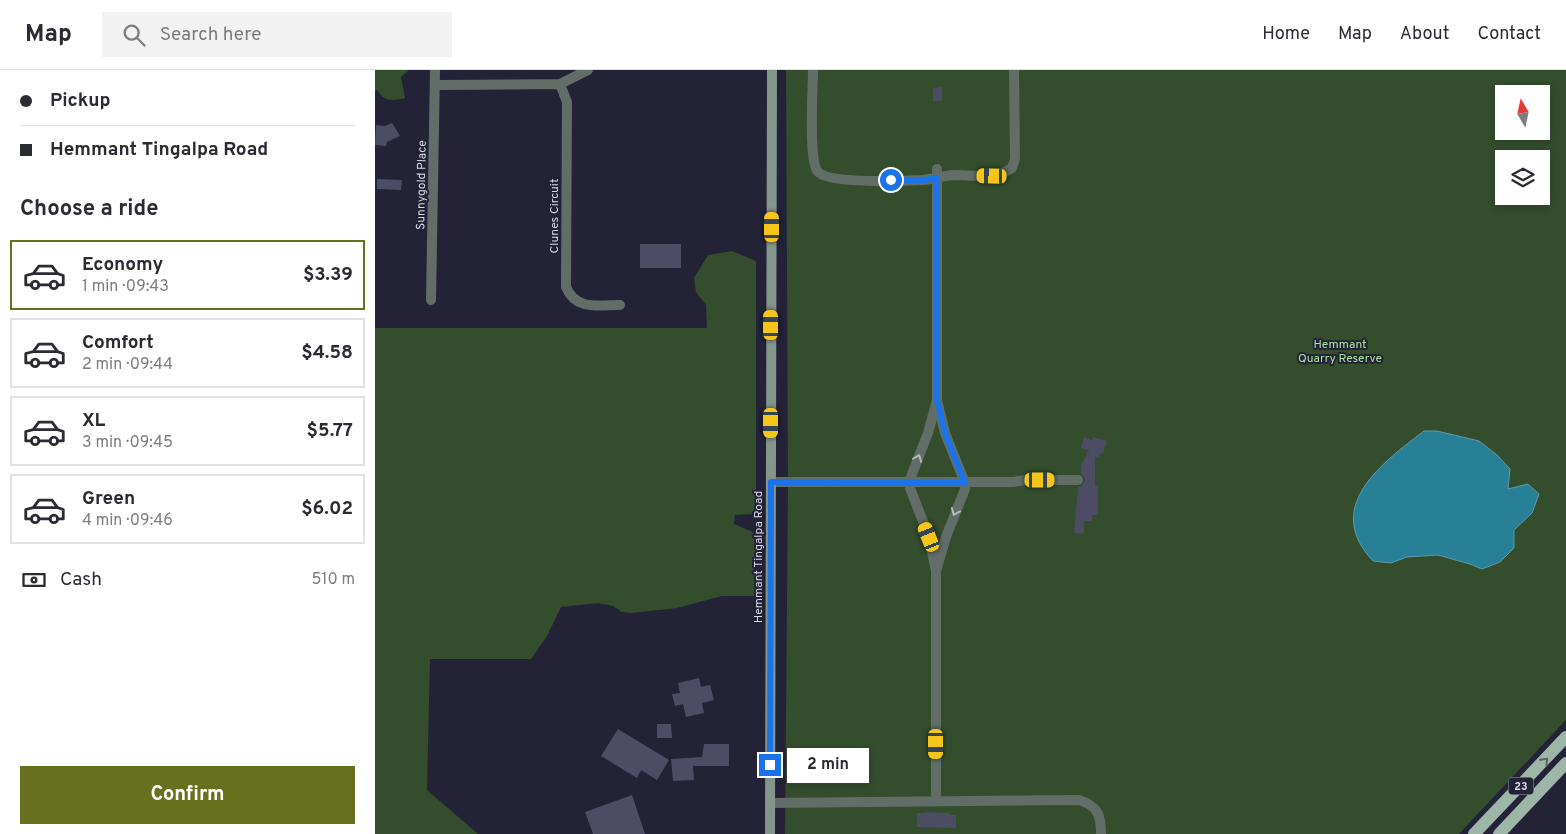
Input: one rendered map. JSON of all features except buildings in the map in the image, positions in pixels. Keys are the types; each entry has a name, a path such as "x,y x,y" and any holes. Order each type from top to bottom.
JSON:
{"main road":[{"name":"23","path":"1474,834 1566,737"},
{"name":"23","path":"1499,834 1566,763"}],"street":[{"name":"Sunnygold Place","path":"431,300 435,70"},
{"path":"436,85 560,84 588,70"},
{"name":"Hemmant Tingalpa Road","path":"770,834 772,70"},
{"path":"813,70 812,147 814,162 818,172 826,177 859,181 924,180 937,173 992,176 1012,168 1015,159 1014,70"},
{"name":"Clunes Circuit","path":"560,84 567,102 566,287 570,296 579,303 620,305"},
{"path":"936,570 945,537 965,489 965,483 945,433 937,400 937,173"},
{"path":"936,801 936,570 929,537 909,482 928,433 937,400"},
{"path":"928,433 945,433"},
{"path":"771,482 965,483 1078,480"},
{"path":"929,537 945,537"},
{"path":"770,803 1079,800 1089,803 1097,810 1101,824 1101,834"}],"green space":[{"path":"375,70 409,70 401,77 405,98 389,100 383,97 377,90 375,91"},
{"name":"Hemmant Quarry Reserve","path":"786,70 1566,70 1566,720 1459,834 785,834 788,482"},
{"path":"732,251 756,261 756,514 735,515 734,524 755,533 755,596 722,596 677,608 632,613 622,612 613,606 598,603 561,607 547,636 531,659 430,659 427,790 478,834 375,834 375,328 707,328 706,305 696,292 694,278 708,255"}],"water":[{"path":"1424,431 1437,431 1479,441 1497,455 1510,469 1508,489 1528,484 1539,494 1532,513 1514,530 1514,548 1500,562 1482,569 1438,555 1407,557 1391,563 1373,561 1359,541 1354,522 1356,505 1364,488 1391,457"}],"route":[{"path":"770,765 771,482 965,483 945,433 937,400 937,178 891,180"}]}
